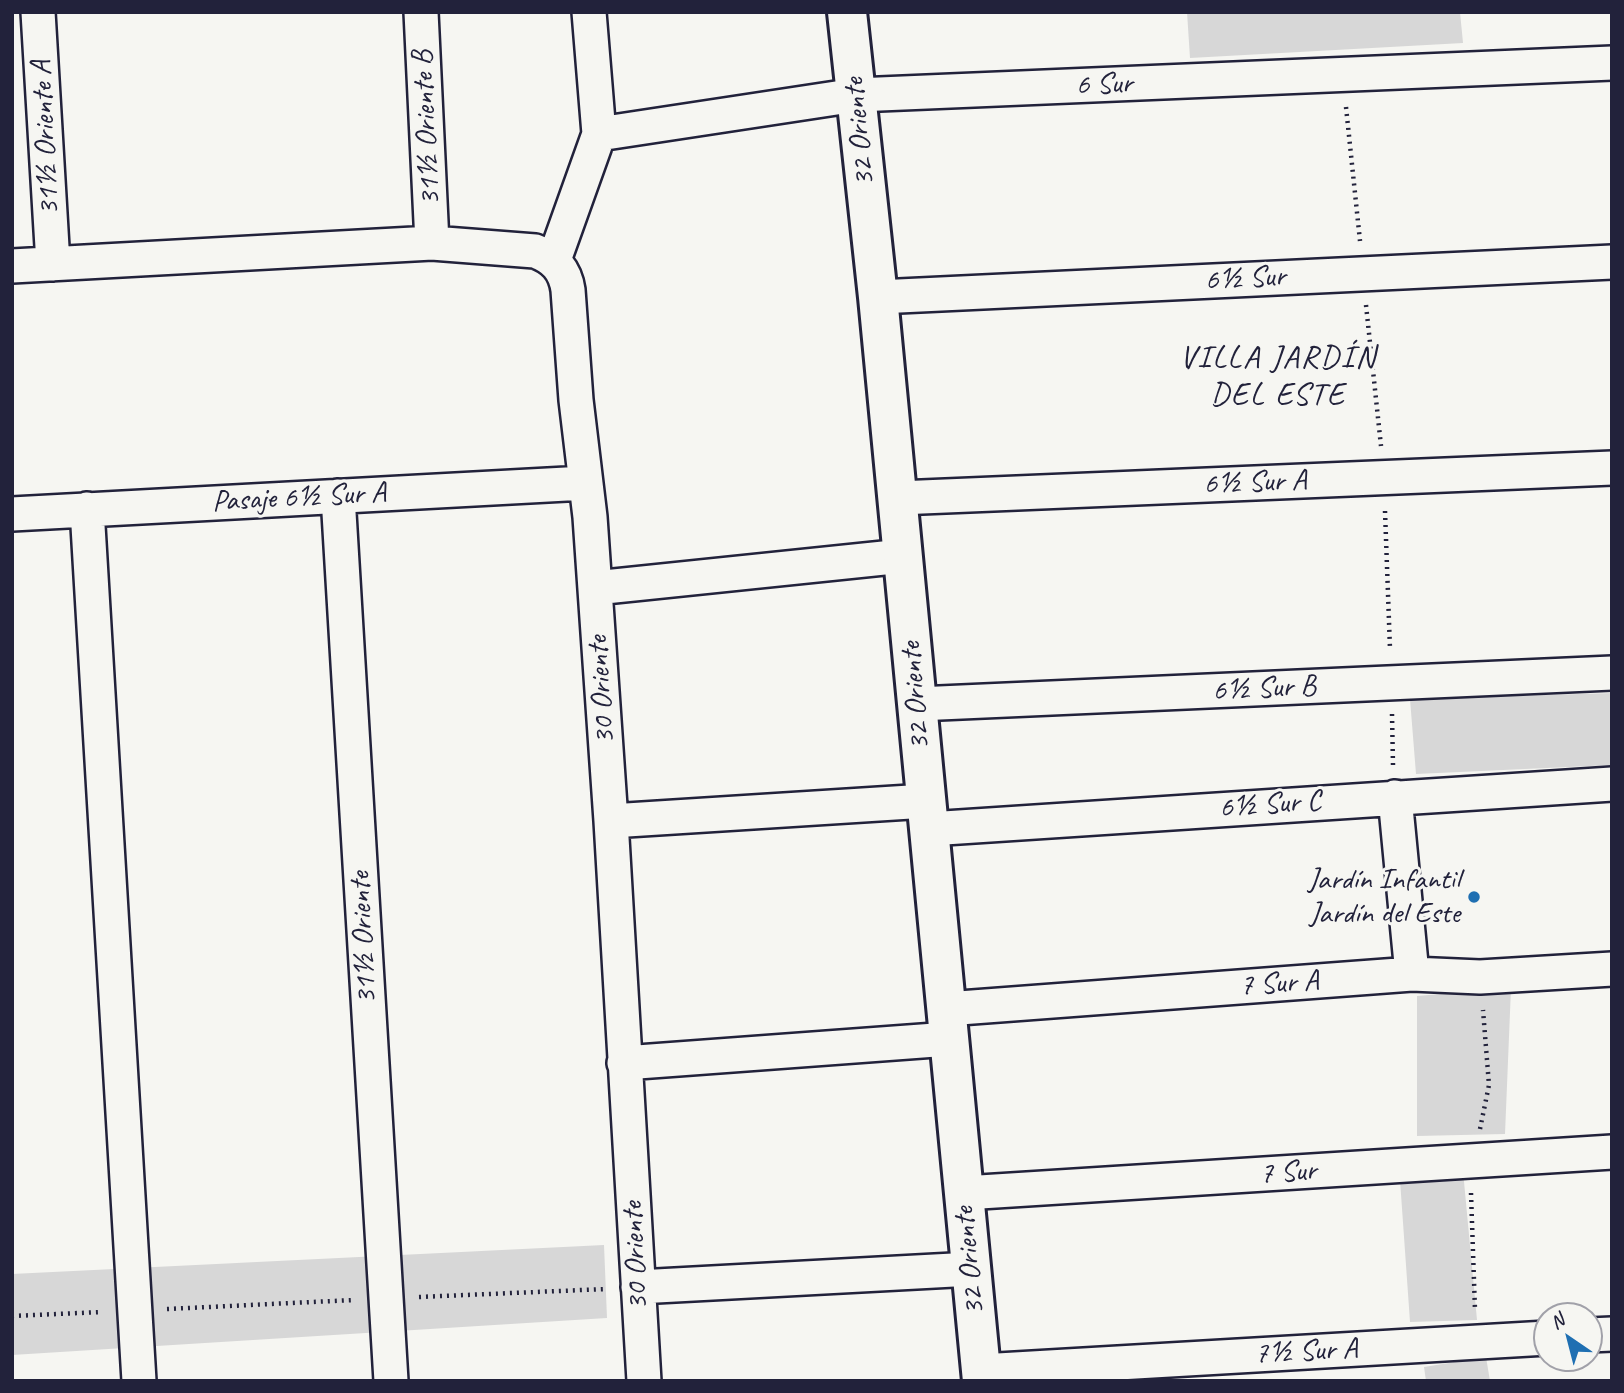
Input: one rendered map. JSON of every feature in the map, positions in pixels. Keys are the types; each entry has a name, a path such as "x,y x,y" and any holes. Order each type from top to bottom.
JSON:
{"street":[{"name":"31½ Oriente A","path":"38,12 53,264"},
{"name":"31½ Oriente B","path":"421,12 432,243"},
{"path":"12,266 432,243 535,251 554,260 598,134 590,12"},
{"name":"32 Oriente","path":"847,12 898,498 981,1376"},
{"name":"6 Sur","path":"598,134 856,95 1612,63"},
{"name":"30 Oriente","path":"554,260 562,269 568,290 576,400 590,517 611,821 643,1381"},
{"name":"6½ Sur","path":"878,297 1612,262"},
{"name":"6½ Sur A","path":"898,498 1612,468"},
{"name":"Pasaje 6½ Sur A","path":"12,514 586,483"},
{"name":"31½ Oriente","path":"338,496 391,1381"},
{"path":"87,509 139,1381"},
{"path":"595,588 903,556"},
{"name":"6½ Sur B","path":"917,704 1612,673"},
{"name":"6½ Sur C","path":"611,821 927,815 1395,797 1612,784"},
{"path":"1395,797 1412,974"},
{"name":"7 Sur A","path":"624,1063 948,1024 1412,974 1480,977 1612,969"},
{"name":"7 Sur","path":"964,1193 1612,1152"},
{"path":"638,1287 972,1269"},
{"name":"7½ Sur A","path":"981,1376 1533,1339"}],"path":[{"path":"1384,478 1395,797"},
{"path":"12,1316 638,1287"}],"shaded area":[{"path":"1187,12 1460,12 1463,43 1190,58"},
{"path":"1612,693 1612,765 1416,774 1410,699"},
{"path":"1511,988 1505,1134 1417,1136 1417,996"},
{"path":"1463,1171 1477,1320 1410,1322 1400,1180"},
{"path":"604,1245 607,1318 12,1355 12,1274"},
{"path":"1486,1357 1490,1381 1426,1381 1424,1367"}],"place":[{"name":"Jardín Infantil Jardín del Este","path":"1474,897"}],"district":[{"name":"VILLA JARDÍN DEL ESTE","path":"1278,378"}]}
